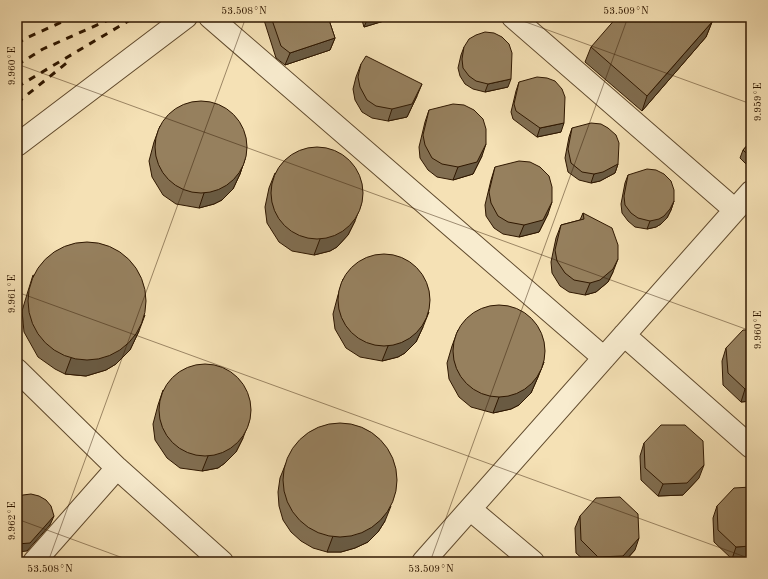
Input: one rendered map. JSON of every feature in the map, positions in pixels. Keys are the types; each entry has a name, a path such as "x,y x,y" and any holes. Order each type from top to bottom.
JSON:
{"lane":[{"path":"17,145 186,17"},
{"path":"210,17 604,358"},
{"path":"513,17 735,210"},
{"path":"423,562 751,192"},
{"path":"624,335 751,447"},
{"path":"17,370 117,468 222,562"},
{"path":"34,562 117,468"},
{"path":"470,509 533,562"}],"building":[{"path":"271,17 328,17 335,38 290,53 281,46"},
{"path":"617,17 706,17 712,22 647,96 591,47"},
{"path":"485,32 494,33 502,37 509,44 512,53 511,79 488,84 476,81 469,76 463,68 462,59 464,47 469,39"},
{"path":"366,56 422,84 412,104 392,109 376,106 367,100 360,87 358,77 361,64"},
{"path":"537,77 555,81 562,89 565,97 564,123 540,128 516,111 514,104 519,82"},
{"path":"201,101 218,105 233,115 243,130 247,147 243,164 233,179 218,189 201,193 184,189 169,179 159,164 155,147 159,130 169,115 184,105"},
{"path":"453,104 464,105 474,110 483,119 486,129 486,144 477,162 458,167 442,164 432,158 425,145 423,135 429,110"},
{"path":"591,123 601,124 608,128 616,135 619,143 618,164 603,172 594,174 582,172 571,163 568,149 572,128"},
{"path":"751,141 751,158 743,150"},
{"path":"317,147 334,151 349,161 359,176 363,193 359,210 349,225 334,235 317,239 300,235 285,225 275,210 271,193 275,176 285,161 300,151"},
{"path":"519,161 530,162 540,167 549,176 552,187 552,202 543,220 524,225 508,222 498,216 491,203 489,192 495,167"},
{"path":"647,169 656,170 664,174 671,181 674,190 674,201 670,209 659,219 650,221 638,218 631,213 625,205 624,196 628,175"},
{"path":"583,213 612,228 618,245 618,259 613,269 600,280 590,283 574,280 565,273 557,261 555,250 561,225 584,219"},
{"path":"87,242 98,243 110,247 129,259 141,278 145,290 145,312 141,324 129,343 110,355 98,359 87,360 76,359 64,355 45,343 33,324 29,312 28,301 29,290 33,278 45,259 64,247 76,243"},
{"path":"384,254 401,258 416,268 426,283 430,300 426,317 416,332 401,342 384,346 367,342 352,332 342,317 338,300 342,283 352,268 367,258"},
{"path":"499,305 516,309 531,319 541,334 545,351 541,368 531,383 516,393 499,397 482,393 467,383 457,368 453,351 457,334 467,319 482,309"},
{"path":"743,330 751,330 751,389 745,389 728,373 726,348"},
{"path":"205,364 222,368 237,378 247,393 251,410 247,427 237,442 222,452 205,456 188,452 173,442 163,427 159,410 163,393 173,378 188,368"},
{"path":"340,423 351,424 362,428 380,440 392,458 396,469 396,491 392,502 380,520 362,532 351,536 340,537 329,536 318,532 300,520 288,502 284,491 283,480 284,469 288,458 300,440 318,428 329,424"},
{"path":"661,425 685,425 703,441 704,465 687,483 663,484 645,468 644,443"},
{"path":"751,487 751,546 736,547 718,530 717,506 734,488"},
{"path":"31,494 46,500 51,506 54,516 30,543 17,544 17,497"},
{"path":"620,497 638,514 639,538 623,556 598,557 581,540 580,516 596,498"},
{"path":"692,559 695,562 666,562 667,560"}],"railway":[{"path":"17,44 24,39 73,17"},
{"path":"17,65 43,49 115,17"},
{"path":"17,87 135,17"},
{"path":"17,103 69,61"}]}
